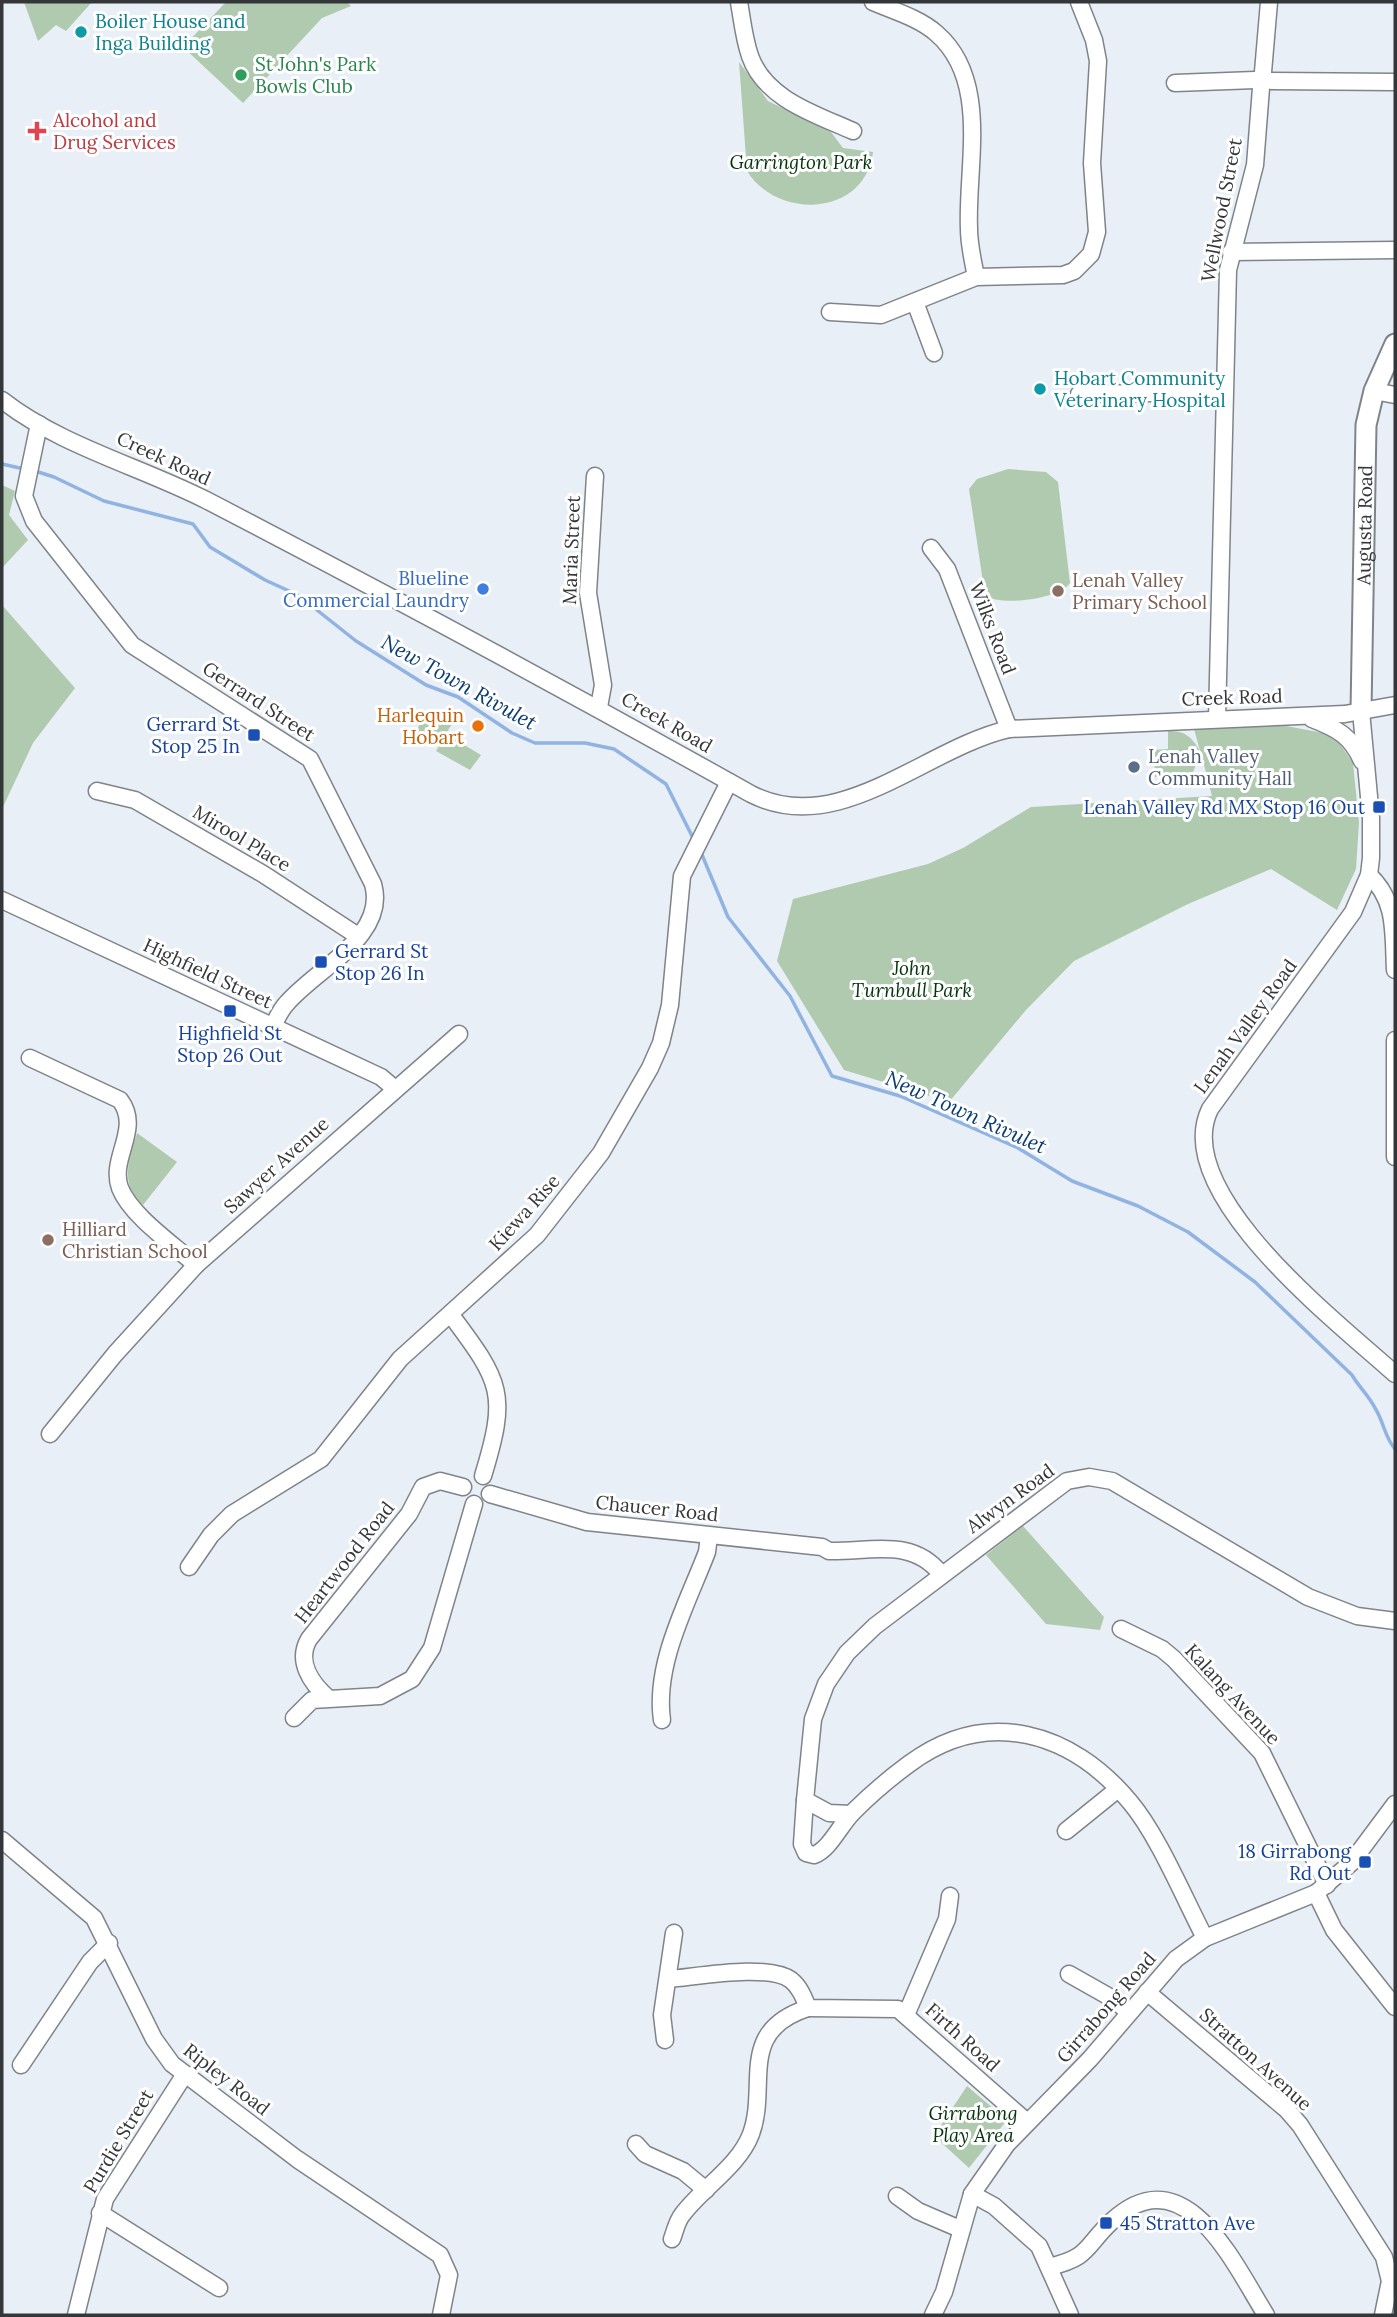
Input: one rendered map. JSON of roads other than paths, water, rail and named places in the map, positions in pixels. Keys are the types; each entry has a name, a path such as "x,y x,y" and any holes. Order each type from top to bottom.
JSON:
{"main road":[{"name":"Augusta Road","path":"1362,712 1366,425 1374,391 1395,344"}],"street":[{"path":"739,2 750,58 765,81 792,103 853,131"},
{"path":"873,2 934,31 947,43 961,71 974,124 969,228 976,277"},
{"path":"830,312 871,317 976,277 1063,275 1083,264 1095,244 1092,163 1098,61 1094,40 1079,2"},
{"name":"Wellwood Street","path":"1217,719 1227,279 1231,252 1255,164 1269,2"},
{"path":"1175,83 1263,80 1395,82"},
{"path":"1231,252 1395,250"},
{"path":"915,302 934,353"},
{"path":"1374,391 1395,395"},
{"path":"1079,394 1224,392"},
{"name":"Creek Road","path":"2,400 39,424 203,499 599,707 729,782 774,804 803,808 828,806 968,742 1009,729 1362,712 1395,705"},
{"name":"Gerrard Street","path":"39,424 24,489 25,502 34,521 132,645 303,753 316,766 375,891 373,912 358,936 289,1001 273,1026"},
{"name":"Maria Street","path":"595,476 588,593 603,685 599,707"},
{"name":"Wilks Road","path":"931,548 952,580 1009,729"},
{"name":"Lenah Valley Road","path":"1362,712 1371,818 1369,875 1353,912 1210,1108 1205,1123 1204,1148 1217,1184 1254,1241 1287,1276 1395,1374"},
{"name":"Lenah Valley Road","path":"1304,715 1345,733 1354,743 1366,769"},
{"name":"Kiewa Rise","path":"189,1567 211,1535 232,1514 321,1459 400,1359 451,1315 550,1220 601,1153 655,1057 670,1005 678,899 688,861 729,782"},
{"name":"Mirool Place","path":"97,791 135,800 263,874 358,936"},
{"path":"1369,875 1386,889 1391,901 1395,970"},
{"name":"Highfield Street","path":"2,900 381,1077 394,1088"},
{"name":"Sawyer Avenue","path":"50,1434 115,1354 196,1265 394,1088 459,1034"},
{"path":"1395,1040 1395,1157"},
{"path":"30,1058 120,1100 129,1124 118,1170 123,1194 134,1209 196,1265"},
{"path":"451,1315 489,1368 498,1395 498,1423 483,1476"},
{"path":"471,1476 483,1476 490,1485 490,1494 483,1503 474,1504 464,1496 463,1487 471,1476"},
{"name":"Alwyn Road","path":"851,1814 822,1851 810,1855 802,1844 813,1719 826,1684 861,1638 1057,1486 1078,1478 1101,1477 1124,1488 1308,1597 1357,1616 1395,1621"},
{"name":"Heartwood Road","path":"328,1698 317,1688 305,1667 304,1648 309,1639 409,1514 423,1488 440,1481 463,1487"},
{"name":"Chaucer Road","path":"490,1494 587,1522 822,1547 829,1551 850,1549 916,1552 931,1562 941,1574"},
{"path":"294,1718 312,1700 380,1696 399,1689 425,1664 474,1504"},
{"path":"662,1720 659,1697 668,1656 707,1552 709,1536"},
{"name":"Kalang Avenue","path":"1121,1629 1174,1659 1249,1737 1273,1773 1306,1847 1334,1930 1395,2007"},
{"path":"806,1800 829,1813 851,1814 898,1772 929,1751 962,1738 989,1732 1013,1732 1054,1741 1073,1750 1118,1789 1140,1816 1205,1938"},
{"path":"1066,1831 1118,1789"},
{"name":"Girrabong Road","path":"933,2315 944,2292 972,2194 995,2158 1027,2122 1090,2059 1176,1959 1205,1938 1321,1889 1361,1853 1395,1804"},
{"name":"Ripley Road","path":"2,1840 82,1905 102,1929 154,2039 165,2056 297,2159 440,2255 449,2275 440,2315"},
{"path":"906,2015 947,1919 950,1896"},
{"path":"665,2040 662,2015 674,1933"},
{"path":"21,2065 90,1962 109,1943"},
{"path":"668,1979 742,1973 777,1974 796,1984 808,2008 781,2022 765,2042 758,2061 752,2133 743,2149 681,2217 672,2239"},
{"path":"1069,1974 1115,2000 1129,2013"},
{"name":"Stratton Avenue","path":"1147,1992 1287,2110 1300,2125 1384,2257 1390,2281 1383,2315"},
{"name":"Firth Road","path":"808,2008 888,2007 906,2015 1027,2122"},
{"name":"Purdie Street","path":"76,2315 100,2214 110,2188 185,2074"},
{"path":"636,2144 645,2154 683,2171 706,2190"},
{"path":"972,2194 993,2206 1031,2237 1045,2253 1070,2315"},
{"path":"897,2196 918,2210 960,2229"},
{"path":"1049,2267 1082,2257 1111,2222 1132,2207 1156,2199 1168,2201 1191,2211 1210,2228 1260,2313"},
{"path":"100,2214 219,2288"}],"waterway":[{"name":"New Town Rivulet","path":"2,464 24,469"},
{"name":"New Town Rivulet","path":"35,471 104,501 193,524 210,547 265,580 298,595 356,641 426,685 458,697 512,733 535,743 585,743 614,749 666,784 694,840"},
{"name":"New Town Rivulet","path":"700,850 728,917 790,996 832,1076 900,1096 1018,1148 1072,1181 1138,1206 1188,1232 1255,1282 1352,1375 1373,1404 1395,1449"}],"place":[{"name":"Boiler House and Inga Building","path":"81,32"},
{"name":"St John's Park Bowls Club","path":"241,75"},
{"name":"Alcohol and Drug Services","path":"37,131"},
{"name":"Hobart Community Veterinary Hospital","path":"1040,389"},
{"name":"Blueline Commercial Laundry","path":"483,589"},
{"name":"Lenah Valley Primary School","path":"1058,591"},
{"name":"Harlequin Hobart","path":"478,726"},
{"name":"Gerrard St Stop 25 In","path":"254,735"},
{"name":"Lenah Valley Community Hall","path":"1134,767"},
{"name":"Lenah Valley Rd MX Stop 16 Out","path":"1379,807"},
{"name":"Gerrard St Stop 26 In","path":"321,962"},
{"name":"Highfield St Stop 26 Out","path":"230,1011"},
{"name":"Hilliard Christian School","path":"48,1240"},
{"name":"18 Girrabong Rd Out","path":"1365,1862"},
{"name":"45 Stratton Ave","path":"1106,2223"}],"park label":[{"name":"Garrington Park","path":"801,162"},
{"name":"John Turnbull Park","path":"912,979"},
{"name":"Girrabong Play Area","path":"973,2124"}]}
